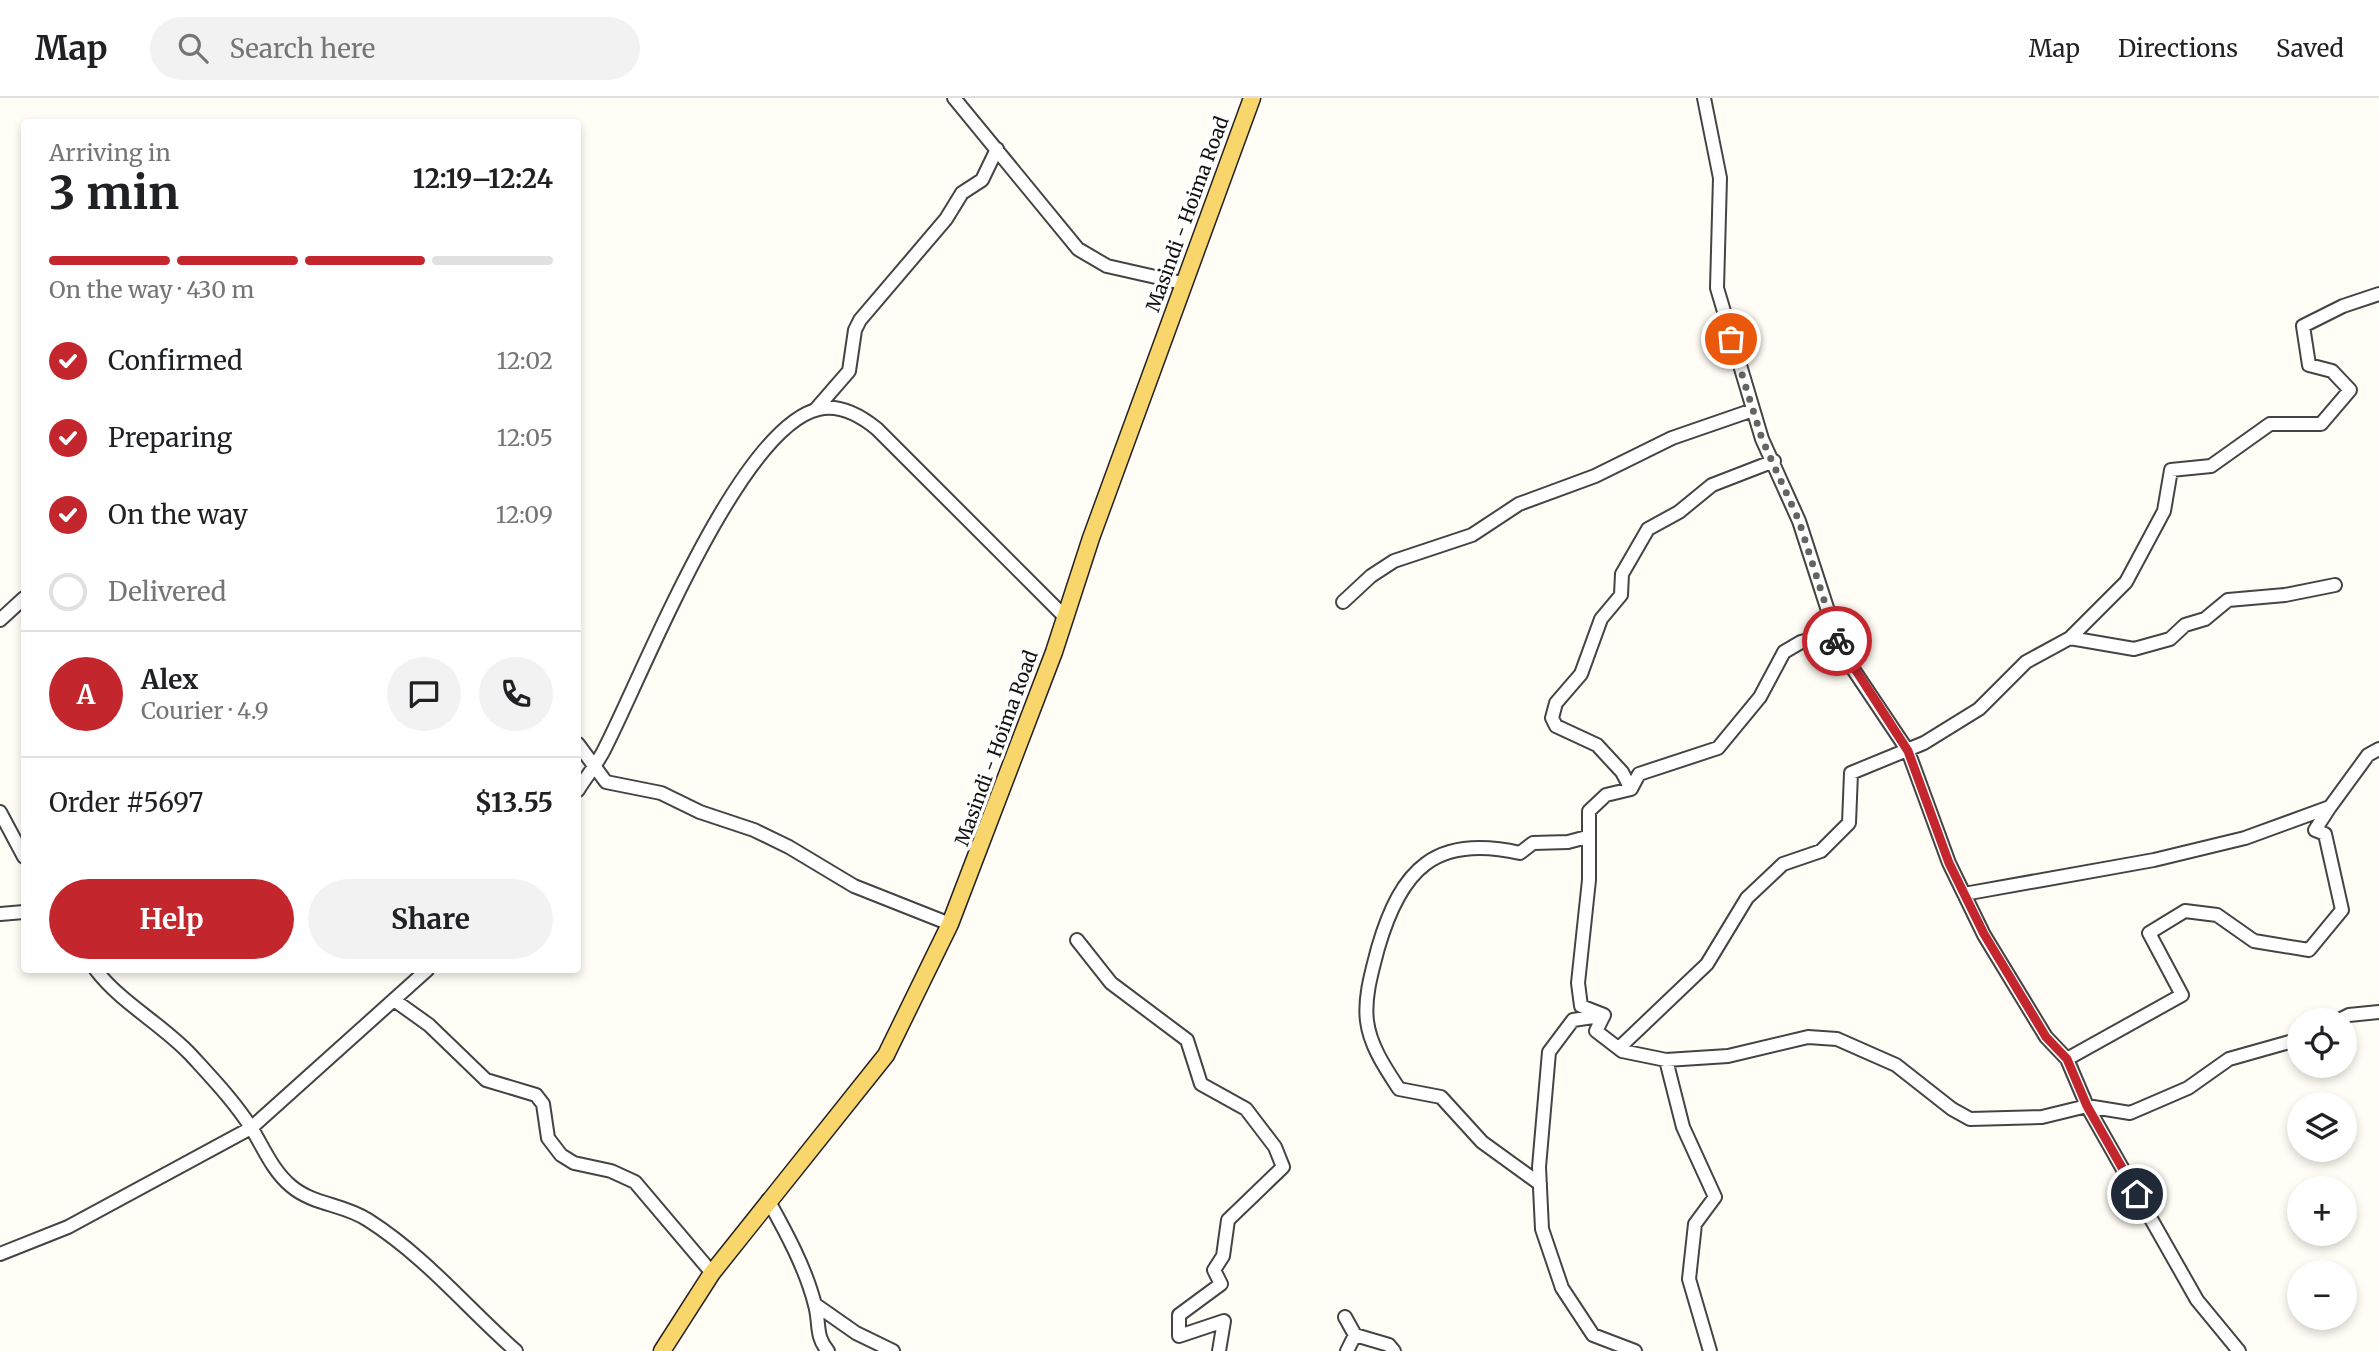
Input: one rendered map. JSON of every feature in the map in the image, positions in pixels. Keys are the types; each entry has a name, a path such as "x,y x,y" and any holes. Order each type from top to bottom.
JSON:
{"main road":[{"name":"Masindi - Hoima Road","path":"662,1351 712,1273 886,1055 950,924 989,827 1182,283 1252,98"}],"street":[{"path":"954,98 1072,242 1092,260 1182,283"},
{"path":"1704,98 1720,178 1717,288 1762,439 1799,521 1841,651 1908,751 1949,863 1984,934 2046,1037 2067,1059 2087,1106 2197,1300 2239,1351"},
{"path":"581,785 594,765 719,513 768,447 795,422 816,409 849,371 853,339 860,320 946,219 962,193 987,174 997,149"},
{"path":"1620,1047 1707,964 1747,898 1783,864 1821,851 1849,823 1851,774 1908,751 1979,709 2026,662 2070,638 2126,582 2164,512 2171,470 2211,466 2270,424 2321,424 2350,390 2332,371 2309,365 2302,327 2343,306 2379,294"},
{"path":"816,409 845,410 877,429 1065,617"},
{"path":"1343,602 1371,576 1394,561 1472,534 1519,504 1595,476 1672,438 1753,410"},
{"path":"1631,789 1622,772 1597,745 1556,726 1552,718 1556,703 1581,674 1601,619 1621,595 1622,573 1642,535 1679,512 1712,485 1774,461"},
{"path":"2070,638 2134,649 2170,639 2185,625 2205,619 2228,600 2286,594 2335,585"},
{"path":"0,620 21,601"},
{"path":"1604,1015 1581,1006 1578,983 1589,880 1586,821 1594,803 1606,795 1631,789 1639,774 1718,748 1760,697 1784,652 1801,642 1834,633"},
{"path":"581,748 606,782 661,793 700,811 754,830 855,886 950,924"},
{"path":"2067,1059 2182,995 2149,933 2185,911 2217,915 2254,941 2309,950 2342,910 2325,834 2315,830 2368,755 2379,749"},
{"path":"1964,894 2154,860 2245,838 2330,807"},
{"path":"0,812 21,851"},
{"path":"1540,1184 1482,1142 1441,1097 1399,1089 1379,1059 1367,1022 1370,976 1387,919 1405,882 1430,858 1469,847 1494,847 1520,853 1534,843 1567,842 1587,837"},
{"path":"0,914 21,912"},
{"path":"1077,940 1111,984 1187,1040 1201,1084 1246,1109 1275,1147 1283,1167 1228,1220 1223,1256 1214,1270 1221,1284 1179,1315 1179,1336 1224,1321 1219,1351"},
{"path":"99,973 116,992 162,1026 191,1054 251,1128 272,1165 291,1187 312,1199 350,1210 390,1235 455,1289 516,1351"},
{"path":"0,1255 68,1227 251,1128 423,973"},
{"path":"394,1000 429,1025 476,1074 498,1085 536,1095 543,1104 548,1138 561,1155 574,1163 611,1171 635,1182 712,1273"},
{"path":"2357,1014 2379,1012"},
{"path":"1604,1015 1596,1031 1622,1051 1667,1060 1728,1056 1808,1037 1837,1039 1896,1065 1952,1109 1970,1119 2042,1117 2087,1106 2130,1113 2188,1088 2228,1059 2287,1043"},
{"path":"1604,1015 1573,1020 1549,1052 1540,1184 1542,1229 1562,1288 1593,1335 1635,1351"},
{"path":"1667,1060 1683,1127 1715,1197 1695,1224 1689,1279 1710,1351"},
{"path":"768,1200 782,1222 816,1305 819,1337 828,1351"},
{"path":"816,1305 856,1333 893,1351"},
{"path":"1345,1317 1355,1335 1389,1345 1394,1351"},
{"path":"1347,1351 1355,1335"}],"way so far":[{"path":"1731,339 1762,439 1799,521 1837,641"}],"route":[{"path":"1837,641 1908,751 1949,863 1984,934 2046,1037 2067,1059 2087,1106 2137,1194"}]}
